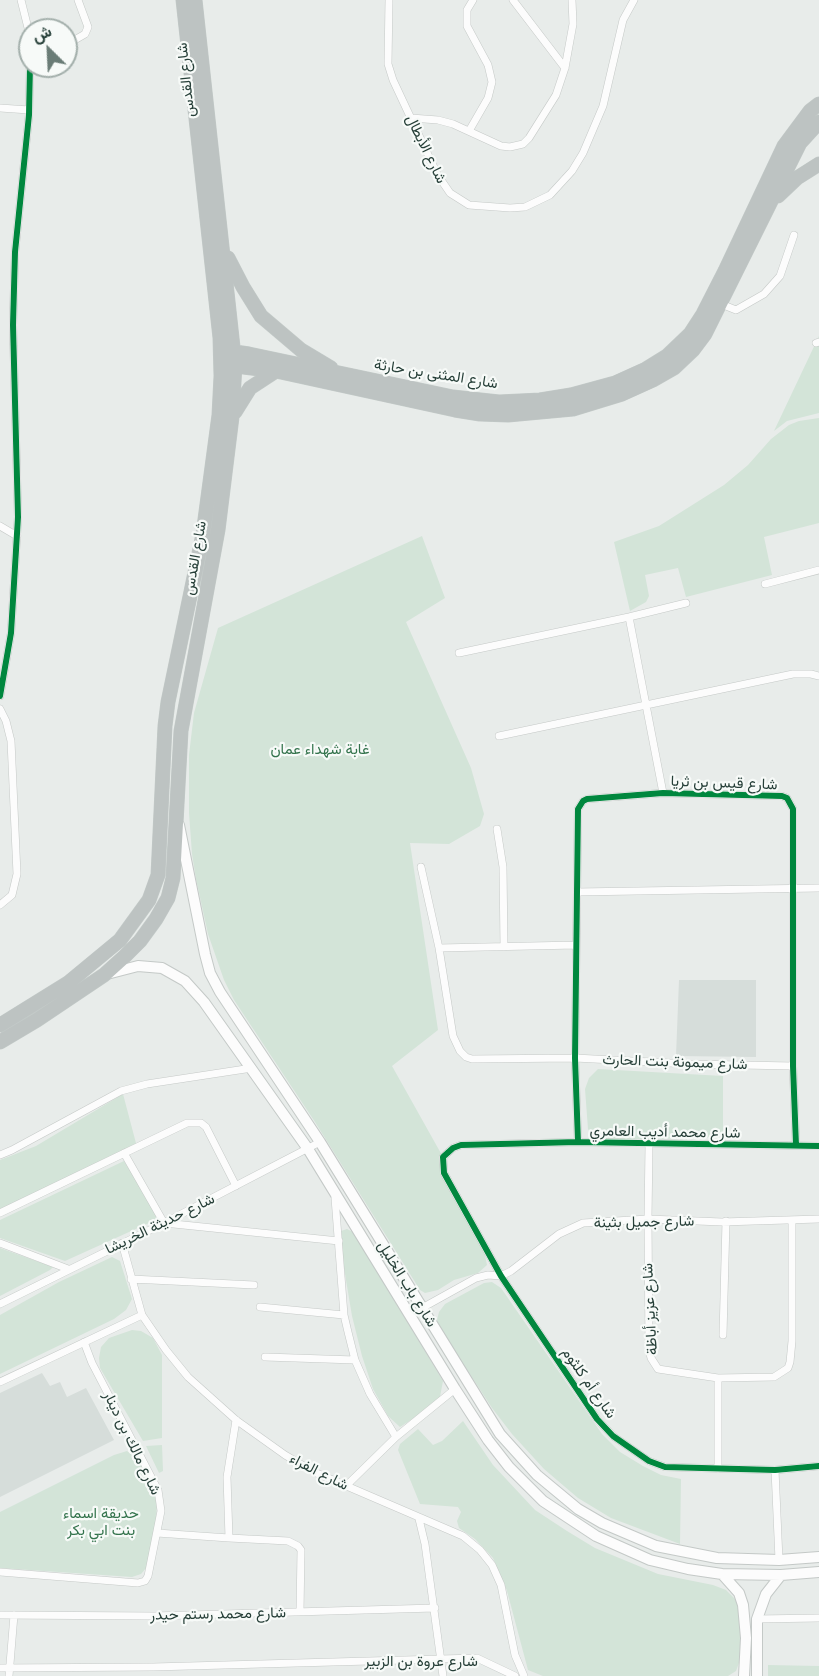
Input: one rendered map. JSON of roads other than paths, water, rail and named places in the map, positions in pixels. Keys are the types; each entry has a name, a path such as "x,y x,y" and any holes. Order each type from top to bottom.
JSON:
{"highway":[{"name":"شارع القدس","path":"0,1025 68,983 120,940 149,900 158,874 168,702 203,534 228,359 183,0"},
{"name":"شارع القدس","path":"0,1042 104,975 140,941 168,898 173,878 178,754 218,530 232,417 224,249 205,108 195,0"},
{"name":"شارع المثنى بن حارثة","path":"228,359 343,375 453,397 499,402 540,400 571,395 615,383 646,369 667,356 690,334 724,271 784,146 810,111 819,104"},
{"name":"شارع المثنى بن حارثة","path":"228,359 480,414 508,415 573,409 622,394 674,368 693,350 705,334 800,143 819,122"},
{"path":"768,206 797,178 819,164"},
{"path":"224,249 261,316 301,350 343,375"},
{"path":"232,417 250,388 276,371"}],"main road":[{"name":"شارع باب الخليل","path":"176,810 210,973 219,993 320,1142 500,1434 537,1475 578,1509 602,1523 656,1546 717,1558 779,1560 819,1557"},
{"name":"شارع باب الخليل","path":"104,975 146,966 162,968 185,981 204,1002 308,1149 488,1440 509,1467 543,1501 596,1536 623,1549 669,1564 722,1574 781,1575 819,1572"},
{"path":"722,1574 739,1593 743,1605 746,1638 744,1676"},
{"path":"757,1676 757,1619 766,1594 781,1575"}],"street":[{"path":"21,0 25,18"},
{"path":"78,0 88,27 85,34 78,38"},
{"name":"شارع الأبطال","path":"389,0 388,64 393,80 437,174 450,193 458,200 469,205 510,208 525,207 550,195 562,183 583,153 603,106 623,20 634,0"},
{"path":"469,131 488,98 492,81 488,65 466,26 467,10 473,0"},
{"path":"513,0 564,68"},
{"path":"411,118 438,120 501,146 510,147 523,144 556,95 573,24 572,0"},
{"path":"0,696 11,633 19,495 14,401 14,271 29,110 30,78"},
{"path":"0,108 29,110"},
{"path":"721,304 736,310 764,294 780,276 794,235"},
{"path":"0,526 17,536"},
{"path":"765,584 819,570"},
{"path":"459,653 686,603"},
{"path":"629,617 663,793"},
{"path":"499,736 793,674 819,676"},
{"path":"0,709 11,741 17,874 12,895 0,905"},
{"name":"شارع قيس بن ثريا","path":"578,1142 575,1058 578,809 587,799 663,793 782,796 787,798 793,810 793,1066 796,1145"},
{"path":"497,829 503,867 504,947"},
{"name":"شارع ميمونة بنت الحارث","path":"422,867 439,948 453,1036 456,1045 466,1057 472,1059 575,1058 793,1066"},
{"path":"577,892 819,888"},
{"path":"439,948 576,945"},
{"path":"0,1155 121,1091 147,1083 252,1068"},
{"path":"0,1213 187,1123 201,1124 206,1127 236,1186"},
{"name":"شارع حديثة الخريشا","path":"0,1304 164,1223 320,1142"},
{"name":"شارع محمد أديب العامري","path":"443,1157 453,1148 461,1145 578,1142 649,1145 819,1146"},
{"name":"شارع عزيز أباظة","path":"649,1145 649,1350 658,1369 718,1378 774,1377 788,1368 792,1341 792,1220"},
{"path":"124,1153 164,1223 339,1241"},
{"name":"شارع أم كلثوم","path":"443,1157 444,1173 501,1276 597,1419 613,1436 649,1461 665,1467 775,1470 819,1466"},
{"path":"334,1192 344,1315 355,1360 377,1408 396,1437"},
{"name":"شارع جميل بثينة","path":"422,1308 476,1278 488,1275 501,1276 575,1225 583,1223 648,1219 819,1220"},
{"path":"723,1335 726,1221"},
{"name":"شارع الفراء","path":"122,1242 142,1315 188,1377 236,1420 285,1455 314,1472 463,1536 480,1550 492,1565 501,1585 515,1655 524,1676"},
{"path":"0,1243 68,1269"},
{"path":"131,1279 254,1285"},
{"path":"261,1307 344,1315"},
{"path":"0,1382 142,1315"},
{"name":"شارع مالك بن دينار","path":"0,1572 142,1583 148,1576 161,1511 158,1490 92,1363 84,1342"},
{"path":"265,1358 355,1360"},
{"path":"718,1378 718,1469"},
{"path":"346,1486 396,1437 455,1389"},
{"path":"229,1538 227,1478 236,1420"},
{"path":"775,1470 779,1560"},
{"path":"419,1519 435,1608 443,1676"},
{"path":"157,1533 288,1541 298,1546 301,1550 300,1612"},
{"name":"شارع محمد رستم حيدر","path":"0,1615 154,1616 435,1608"},
{"path":"9,1672 14,1615"},
{"path":"757,1619 819,1618"},
{"name":"شارع عروة بن الزبير","path":"0,1668 9,1672 481,1659 514,1676"}],"park label":[{"name":"غابة شهداء عمان","path":"320,749"},
{"name":"حديقة اسماء بنت ابي بكر","path":"101,1522"}]}
